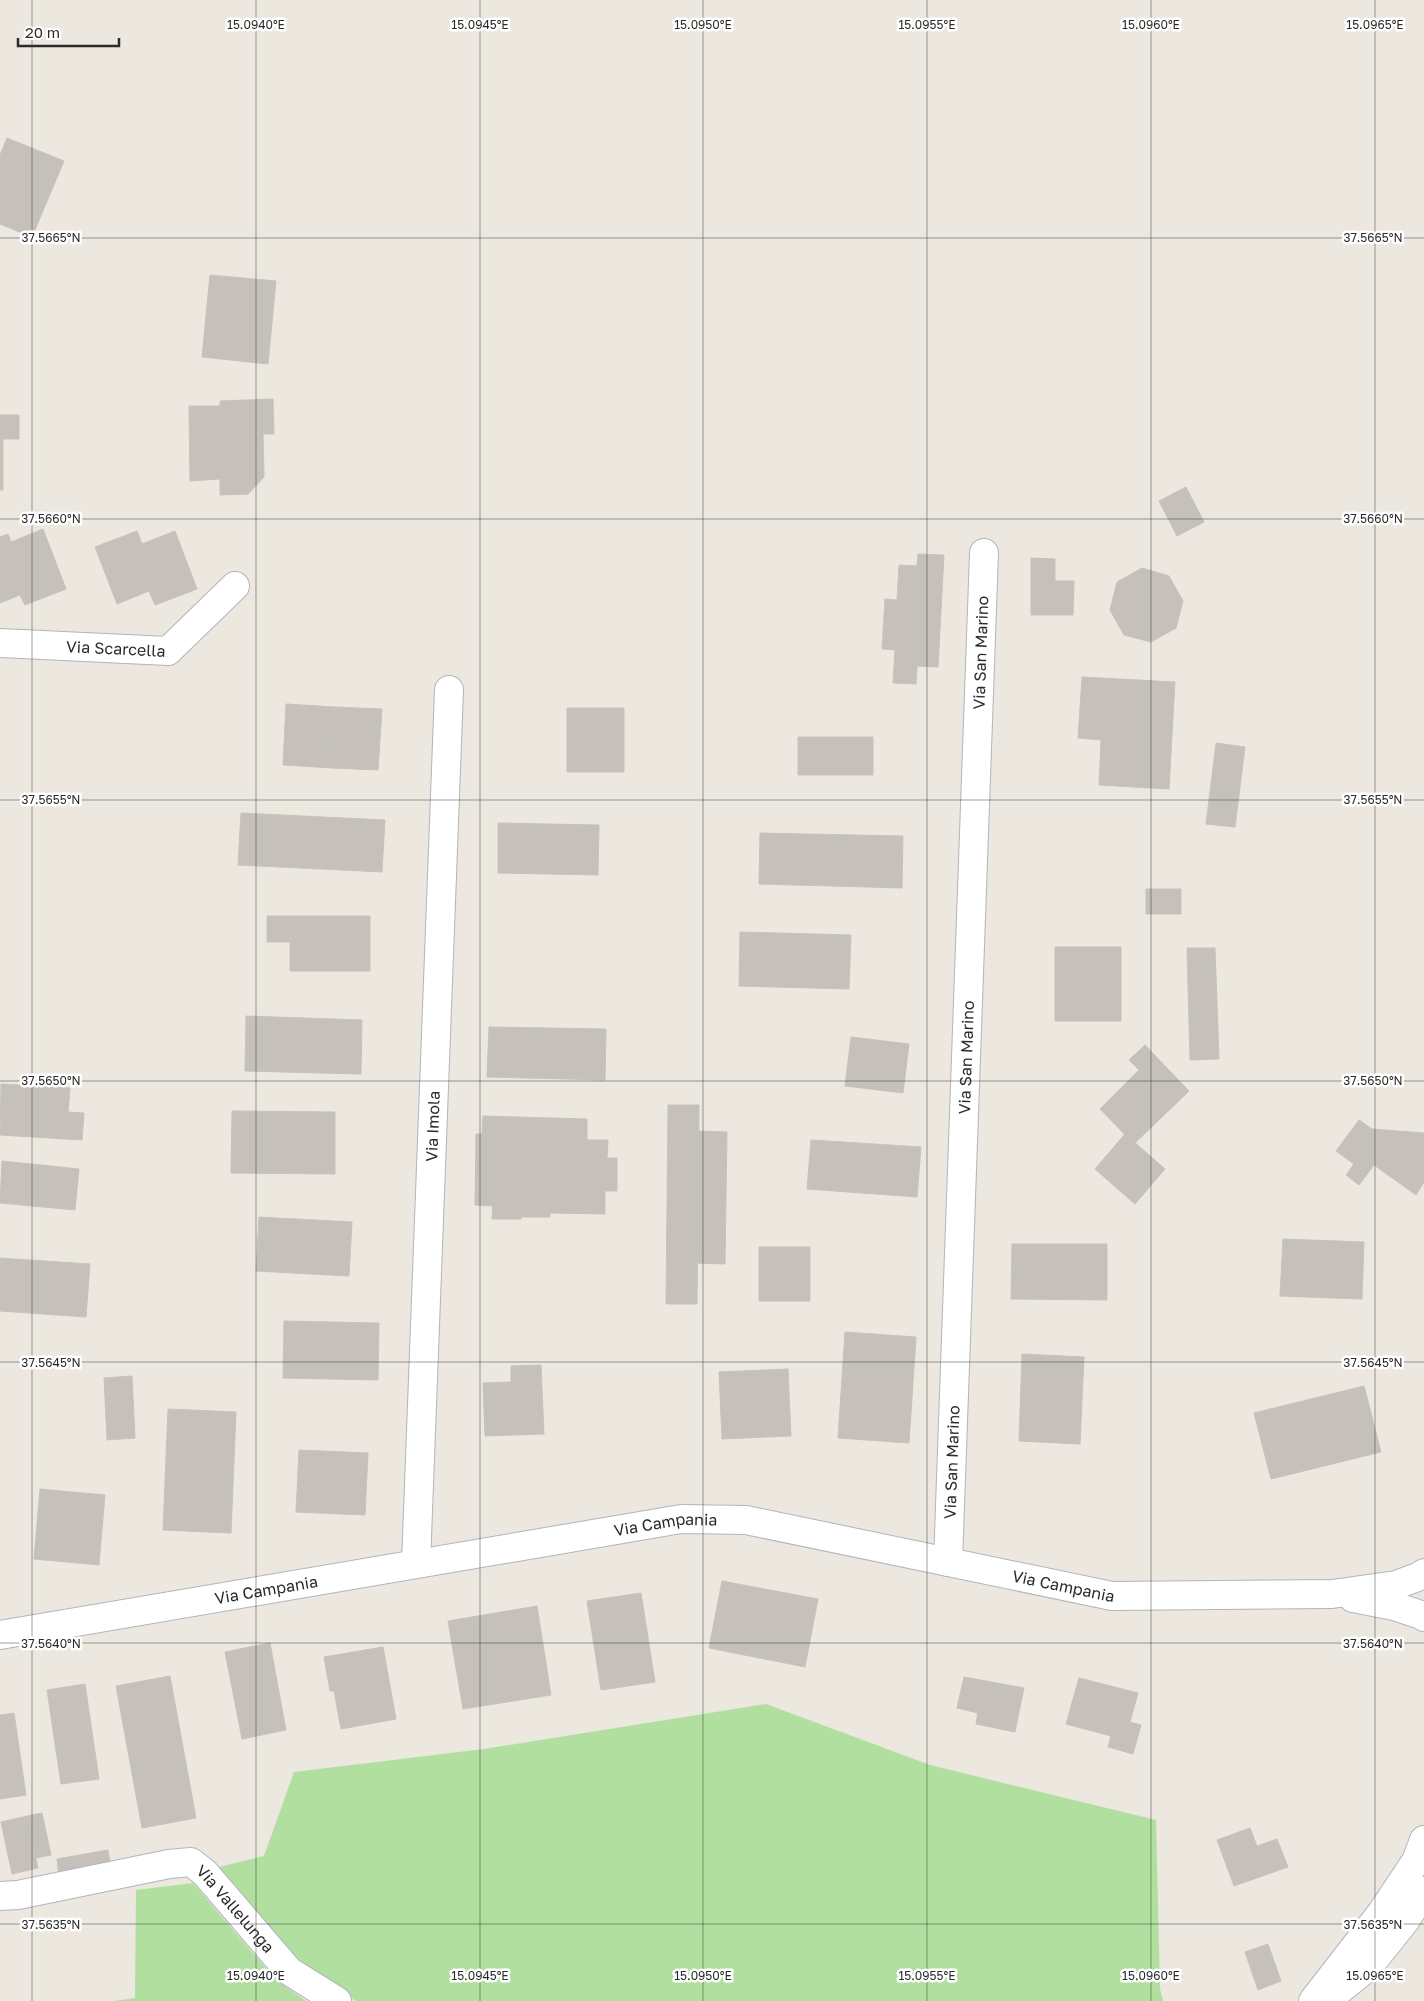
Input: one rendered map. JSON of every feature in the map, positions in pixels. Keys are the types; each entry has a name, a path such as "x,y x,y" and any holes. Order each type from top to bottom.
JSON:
{"street":[{"name":"Via San Marino","path":"948,1562 984,552"},
{"name":"Via Scarcella","path":"0,643 168,652 235,586"},
{"name":"Via Imola","path":"416,1564 449,690"},
{"name":"Via Campania","path":"0,1635 681,1519 746,1520 1112,1596 1332,1594"},
{"path":"1332,1594 1396,1585 1424,1573"},
{"path":"1332,1594 1394,1606 1424,1617"},
{"path":"1313,2001 1382,1912 1416,1861 1424,1840"},
{"name":"Via Vallelunga","path":"0,1896 18,1895 169,1864 191,1862 205,1873 289,1971 337,2001"},
{"path":"1326,2001 1369,1966 1405,1921 1424,1891"}],"green space":[{"path":"766,1704 930,1765 1156,1820 1160,1989 1163,2001 356,2001 299,1968 215,1868 264,1856 294,1772 484,1749"},
{"path":"193,1883 276,1980 306,2001 114,2001 135,1998 136,1890"}],"building":[{"path":"7,138 64,161 32,237 0,224 0,155"},
{"path":"210,275 276,281 268,364 202,357"},
{"path":"273,399 274,434 263,434 264,477 248,494 220,495 220,479 190,481 189,406 220,406 220,401"},
{"path":"0,415 19,415 19,439 3,439 3,490 0,490"},
{"path":"1186,487 1204,522 1177,536 1159,501"},
{"path":"43,529 66,589 25,605 20,595 0,603 0,537 8,534 11,542"},
{"path":"137,531 142,544 175,531 197,589 155,605 149,591 117,604 95,547"},
{"path":"918,554 944,555 938,667 917,666 916,684 893,683 895,650 882,649 885,599 897,600 899,565 917,566"},
{"path":"1031,558 1055,559 1055,581 1074,581 1073,615 1031,615"},
{"path":"1142,568 1169,576 1183,601 1176,628 1151,642 1124,635 1110,610 1117,582"},
{"path":"1082,677 1175,682 1169,789 1099,785 1101,740 1078,738"},
{"path":"286,704 335,707 332,768 283,765"},
{"path":"335,707 382,709 378,770 332,768"},
{"path":"567,708 624,708 624,772 567,772"},
{"path":"798,737 873,737 873,775 798,775"},
{"path":"1216,743 1245,747 1235,827 1206,824"},
{"path":"241,813 385,820 382,872 238,865"},
{"path":"498,823 599,825 598,875 498,873"},
{"path":"760,833 903,836 902,888 759,884"},
{"path":"1146,889 1181,889 1181,914 1146,914"},
{"path":"267,916 290,916 290,942 267,942"},
{"path":"290,916 370,916 370,971 290,971"},
{"path":"740,932 851,935 849,989 739,986"},
{"path":"1055,947 1121,947 1121,1021 1055,1021"},
{"path":"1187,948 1215,948 1219,1059 1190,1060"},
{"path":"246,1016 362,1020 361,1074 245,1071"},
{"path":"489,1027 606,1029 605,1080 487,1077"},
{"path":"851,1037 909,1044 903,1093 845,1086"},
{"path":"1145,1045 1189,1091 1134,1144 1100,1109 1139,1070 1129,1060"},
{"path":"1,1084 70,1088 68,1112 84,1113 82,1140 0,1135"},
{"path":"668,1105 699,1105 697,1304 666,1304"},
{"path":"232,1111 335,1112 335,1174 231,1173"},
{"path":"483,1116 587,1119 587,1140 608,1140 607,1158 617,1158 617,1191 605,1191 605,1214 550,1213 550,1217 492,1219 493,1206 475,1205 476,1134 482,1134"},
{"path":"1359,1120 1372,1129 1424,1133 1424,1182 1416,1195 1374,1165 1359,1185 1346,1175 1354,1164 1336,1151"},
{"path":"699,1131 727,1132 725,1264 697,1263"},
{"path":"1125,1134 1165,1169 1135,1204 1095,1169"},
{"path":"811,1140 921,1147 917,1197 807,1189"},
{"path":"2,1161 79,1169 75,1210 0,1203"},
{"path":"259,1217 352,1222 349,1276 256,1271"},
{"path":"1283,1239 1364,1242 1362,1299 1280,1296"},
{"path":"1012,1244 1107,1244 1107,1300 1011,1299"},
{"path":"759,1247 810,1247 810,1301 759,1301"},
{"path":"0,1258 90,1264 86,1317 0,1311"},
{"path":"284,1321 379,1323 378,1380 283,1378"},
{"path":"845,1332 916,1337 909,1443 838,1438"},
{"path":"1022,1354 1084,1357 1080,1444 1019,1441"},
{"path":"541,1365 544,1434 485,1436 483,1383 511,1382 511,1366"},
{"path":"788,1369 791,1436 722,1439 719,1372"},
{"path":"132,1376 135,1438 107,1440 104,1378"},
{"path":"1364,1386 1381,1452 1271,1479 1254,1413"},
{"path":"168,1409 236,1412 231,1533 163,1530"},
{"path":"299,1450 368,1453 365,1515 296,1512"},
{"path":"40,1489 105,1495 99,1565 34,1559"},
{"path":"722,1581 818,1599 805,1667 709,1648"},
{"path":"641,1593 655,1682 601,1690 587,1601"},
{"path":"537,1606 551,1695 463,1709 448,1621"},
{"path":"270,1643 286,1730 242,1739 225,1652"},
{"path":"383,1647 396,1719 341,1729 334,1691 330,1691 324,1657"},
{"path":"170,1676 196,1818 142,1828 116,1686"},
{"path":"964,1677 1024,1688 1020,1707 980,1700 978,1713 957,1708"},
{"path":"1079,1678 1138,1693 1130,1722 1141,1725 1133,1754 1108,1747 1111,1736 1066,1724"},
{"path":"85,1684 99,1779 61,1784 47,1690"},
{"path":"980,1700 1020,1707 1015,1732 976,1724"},
{"path":"14,1713 26,1795 0,1799 0,1715"},
{"path":"42,1813 51,1855 36,1858 27,1816"},
{"path":"27,1816 38,1868 12,1874 1,1822"},
{"path":"1250,1828 1257,1846 1277,1839 1288,1867 1234,1886 1217,1840"},
{"path":"108,1850 111,1868 59,1877 57,1859"},
{"path":"1268,1944 1281,1981 1258,1990 1245,1952"}]}
